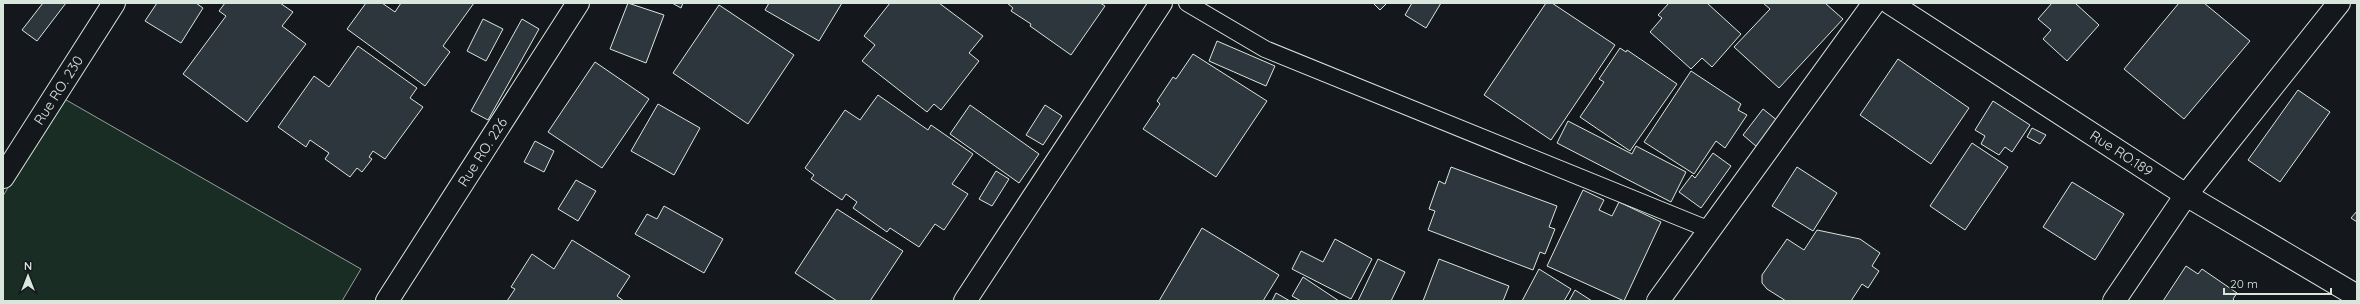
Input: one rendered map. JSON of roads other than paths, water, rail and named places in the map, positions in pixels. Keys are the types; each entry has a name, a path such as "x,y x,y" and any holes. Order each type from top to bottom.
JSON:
{"street":[{"name":"Rue RO. 230","path":"3,177 114,3"},
{"name":"Rue RO. 226","path":"388,301 578,3"},
{"path":"965,301 1161,3"},
{"path":"1658,301 1874,3"},
{"name":"Rue RO.189","path":"1890,3 2186,195 2357,296"},
{"path":"2114,301 2186,195 2339,3"}],"lane":[{"path":"1186,3 1265,49 1710,230"}]}
